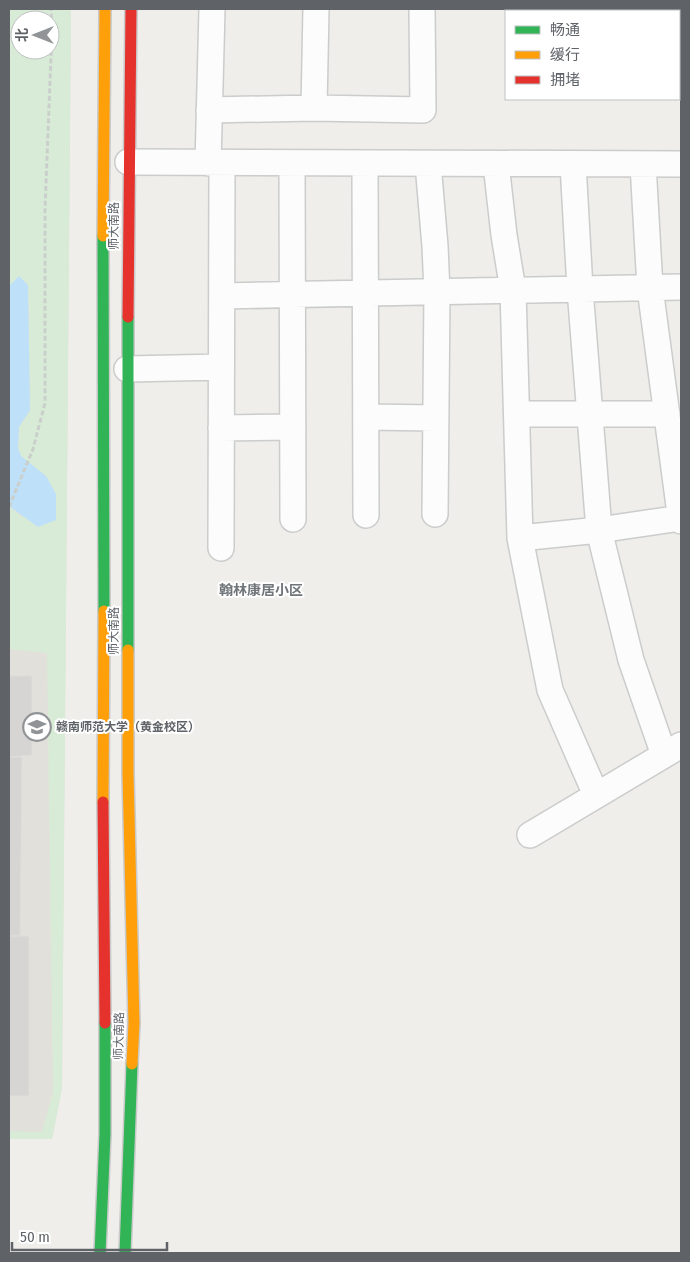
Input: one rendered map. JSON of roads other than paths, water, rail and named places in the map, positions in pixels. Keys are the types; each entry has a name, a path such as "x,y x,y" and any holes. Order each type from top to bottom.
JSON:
{"main road":[{"name":"师大南路","path":"100,1253 106,1022 103,778 103,151 105,9"},
{"name":"师大南路","path":"125,1253 134,1023 128,773 127,369 131,9"}],"street":[{"path":"212,9 209,110 215,163 222,296 221,548"},
{"path":"314,108 316,9"},
{"path":"209,110 314,108 423,110 422,9"},
{"path":"128,162 681,164"},
{"path":"292,163 294,519"},
{"path":"365,163 366,515"},
{"path":"428,164 437,292 435,514"},
{"path":"496,164 504,235 513,290 520,538 550,690 596,795"},
{"path":"530,835 673,750 631,660 598,530 580,289 573,164"},
{"path":"520,538 681,519 650,288 643,164"},
{"path":"222,296 681,287"},
{"path":"127,369 221,366"},
{"path":"516,414 667,414"},
{"path":"366,418 436,418"},
{"path":"221,428 293,427"}],"water":[{"path":"19,276 28,285 30,410 19,427 18,448 21,456 46,476 56,494 56,520 38,527 9,506 9,286"}],"place":[{"name":"赣南师范大学（黄金校区）","path":"37,727"}],"district":[{"name":"翰林康居小区","path":"261,590"}]}
